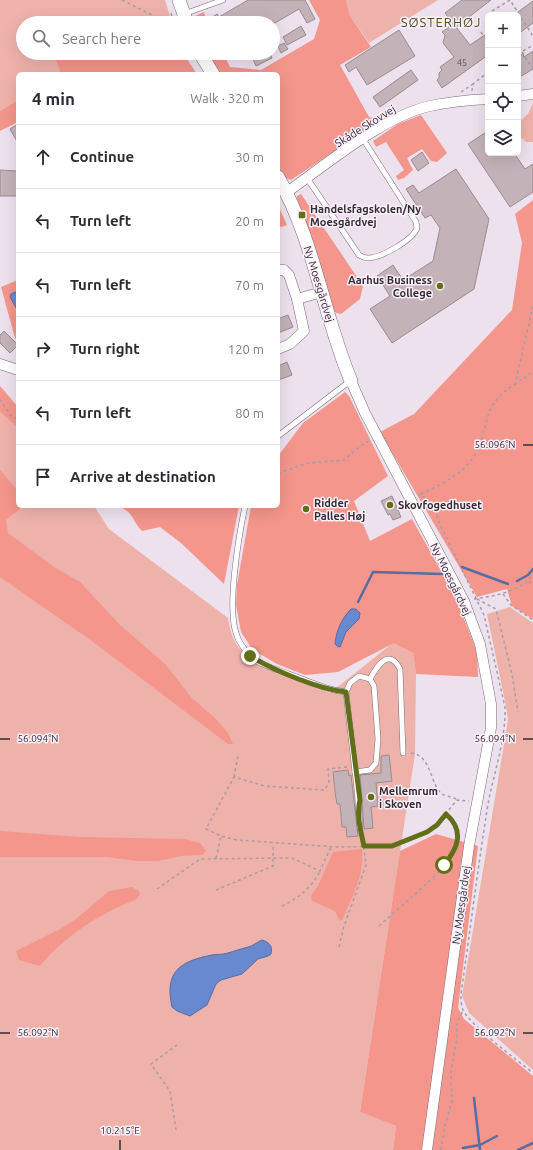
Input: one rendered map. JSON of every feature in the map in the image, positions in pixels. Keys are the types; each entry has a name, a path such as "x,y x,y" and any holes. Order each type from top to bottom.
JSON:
{"street":[{"path":"179,0 184,16"},
{"path":"204,60 212,72"},
{"path":"521,96 533,94"},
{"name":"Skåde Skovvej","path":"286,192 392,120 430,106 485,99"},
{"name":"Ny Moesgårdvej","path":"280,180 305,238 340,354 365,413 464,601 480,644 491,704 492,728 469,846 427,1150"},
{"path":"280,270 287,272 304,331 290,344 280,347"},
{"path":"296,299 322,292"},
{"path":"0,364 16,369"}],"lane":[{"path":"189,16 223,0"},
{"path":"307,178 359,255 366,259 381,256 412,236 417,228 416,222 363,139"},
{"path":"280,434 351,380"},
{"path":"245,508 233,595 233,618 236,634 241,644 250,656 261,663 329,690 346,692"},
{"path":"370,679 380,662 392,660 400,669 403,753"},
{"path":"355,769 370,770 376,763 378,739 374,686 370,679 359,676 354,678 346,692 355,769 360,800 358,806 360,828"}],"path":[{"path":"122,0 154,16"},
{"path":"492,11 510,0 533,36"},
{"path":"480,32 485,38"},
{"path":"533,45 522,52 533,69"},
{"path":"472,100 473,84 485,74"},
{"path":"515,385 533,305"},
{"path":"409,498 421,494 456,476 465,467 478,449 490,410 495,401 533,372"},
{"path":"0,399 10,415 16,418"},
{"path":"280,472 308,463 344,460 362,445 378,439"},
{"path":"421,494 436,511 460,567 484,614 503,700 505,723 489,801 474,889 461,994 463,1010 456,1024 457,1037 451,1072 452,1101 445,1125 441,1150"},
{"path":"464,601 502,593 529,581 533,575"},
{"path":"529,581 533,584"},
{"path":"502,593 511,604 533,620"},
{"path":"477,599 496,609 512,674 518,712"},
{"path":"403,753 417,754 421,757 434,777 438,790 442,794 457,800 466,801"},
{"path":"238,756 234,777 206,829 221,836 237,840 273,844 332,847 392,846 427,832 437,825 457,800"},
{"path":"234,777 265,786 324,790 329,783 328,769 355,769"},
{"path":"379,926 444,865 455,851 458,834 454,822 446,814"},
{"path":"339,947 344,926 366,865 360,828"},
{"path":"216,858 221,836"},
{"path":"216,890 273,866 273,844"},
{"path":"282,906 307,890 320,871 332,847"},
{"path":"157,889 200,859 272,857 292,858 320,871"},
{"path":"463,1010 493,1040 533,1073"},
{"path":"176,1130 170,1091 151,1064 177,1045"}],"shaded area":[{"path":"0,0 165,0 170,16 16,16 16,60 56,60 60,72 16,72 16,101 0,111"},
{"path":"309,0 346,0 350,16 371,47 340,65 369,117 381,120 291,180 283,177 280,172 280,72 217,72 213,60 226,60 230,67 261,70 314,39 320,20"},
{"path":"346,0 438,0 369,43 350,16"},
{"path":"204,12 205,16 195,16"},
{"path":"56,60 188,60 196,72 60,72"},
{"path":"16,101 16,123 0,131 0,111"},
{"path":"533,103 533,142 526,142 521,138 521,120 528,114"},
{"path":"421,115 447,153 437,162 431,161 422,149 407,158 413,170 404,178 398,180 396,176 404,170 386,142 376,147 373,141 398,124"},
{"path":"301,194 363,286 360,299 341,314 333,312 296,201 297,196"},
{"path":"533,200 533,619 512,606 507,589 477,597 380,432 414,414 512,310 522,243 515,214"},
{"path":"280,209 287,225 280,227"},
{"path":"16,281 16,339 15,338 1,287"},
{"path":"0,386 16,405 16,426 0,412"},
{"path":"345,392 349,396 388,476 354,501 370,541 412,519 455,596 477,652 478,677 416,674 413,653 394,643 338,672 305,675 277,664 253,650 241,632 236,605 237,585 251,508 280,508 280,453 303,423"},
{"path":"0,412 16,426 16,508 95,508 109,529 228,618 235,641 246,656 281,675 330,693 394,642 413,653 416,674 415,754 360,1112 396,1126 393,1150 0,1150"},
{"path":"0,470 16,489 16,508 20,508 6,520 8,533 54,567 80,582 119,624 165,664 192,698 216,719 228,733 233,744 228,744 89,639 0,577"},
{"path":"122,508 239,508 224,584 181,543 160,527 142,531 131,515"},
{"path":"510,607 533,623 533,1070 469,1013 462,996 508,720 487,614"},
{"path":"0,831 81,837 185,839 200,843 206,851 202,855 181,856 158,861 137,861 106,857 0,857"},
{"path":"436,834 478,846 458,1008 464,1019 533,1076 533,1150 393,1150 396,1126 360,1112 400,851"},
{"path":"362,849 362,868 360,877 350,903 342,920 340,921 335,911 312,901 311,896 319,884 333,852"},
{"path":"132,887 139,891 140,894 137,899 109,911 84,926 50,955 40,966 19,960 16,951 60,929 76,919 109,891"}],"water":[{"path":"16,292 16,308 10,297 11,294"},
{"path":"351,609 356,609 360,613 359,619 346,632 340,647 337,646 335,644 338,630 345,616"},
{"path":"262,940 270,945 271,954 258,959 242,974 221,980 216,984 207,1005 190,1016 177,1011 172,1007 170,985 177,970 183,965 212,955 226,954 250,946"}],"building":[{"path":"248,0 305,0 315,19 307,23 299,9 280,20 280,16 221,16"},
{"path":"462,0 491,0 456,27 470,45 485,35 485,57 442,88 437,80 439,78 439,73 442,70 440,67 454,57 443,43 445,35 442,32 453,24 445,13"},
{"path":"533,1 533,23 521,32 521,12 518,12"},
{"path":"301,26 306,35 287,45 283,37"},
{"path":"399,30 415,56 367,85 356,67 349,72 345,65"},
{"path":"284,43 288,49 281,53 280,45"},
{"path":"533,51 533,69 521,76 521,55 523,54 524,57"},
{"path":"253,60 268,60 256,66"},
{"path":"411,70 418,80 380,107 373,97"},
{"path":"16,125 16,140 10,129"},
{"path":"485,133 485,156 516,156 525,169 533,164 533,192 510,207 468,144"},
{"path":"422,152 429,163 418,171 411,160"},
{"path":"456,169 489,219 474,289 392,343 370,309 390,296 377,276 393,265 403,280 433,261 440,228 431,215 425,218 406,189 413,185 419,193"},
{"path":"0,170 16,171 16,196 0,196"},
{"path":"288,315 293,327 280,332 280,318"},
{"path":"4,331 16,343 16,347 10,353 0,343 0,335"},
{"path":"287,362 292,375 280,379 280,365"},
{"name":"Skovfogedhuset","path":"392,496 401,517 393,520 390,514 388,515 381,501"},
{"path":"389,755 392,781 376,783 378,806 371,807 373,828 364,829 360,775 381,773 381,756"},
{"path":"348,770 349,776 351,775 358,836 347,837 346,827 342,827 340,804 337,804 333,772"}],"waterway":[{"path":"462,567 508,584"},
{"path":"517,581 528,575 533,569"},
{"path":"358,602 373,572 442,574"},
{"path":"474,1098 480,1150"},
{"path":"463,1148 480,1145 497,1136"},
{"path":"518,1150 533,1143"}],"place":[{"name":"Handelsfagskolen/Ny Moesgårdvej","path":"302,215"},
{"name":"Aarhus Business College","path":"440,286"},
{"name":"Skovfogedhuset","path":"390,505"},
{"name":"Ridder Palles Høj","path":"306,509"},
{"name":"Mellemrum i Skoven","path":"371,797"}],"district":[{"name":"SØSTERHØJ","path":"441,22"}],"route":[{"path":"250,656 261,663 329,690 346,692 360,800 358,806 360,828 364,846 392,846 432,830 446,814 454,822 458,834 455,851 444,865"}]}
